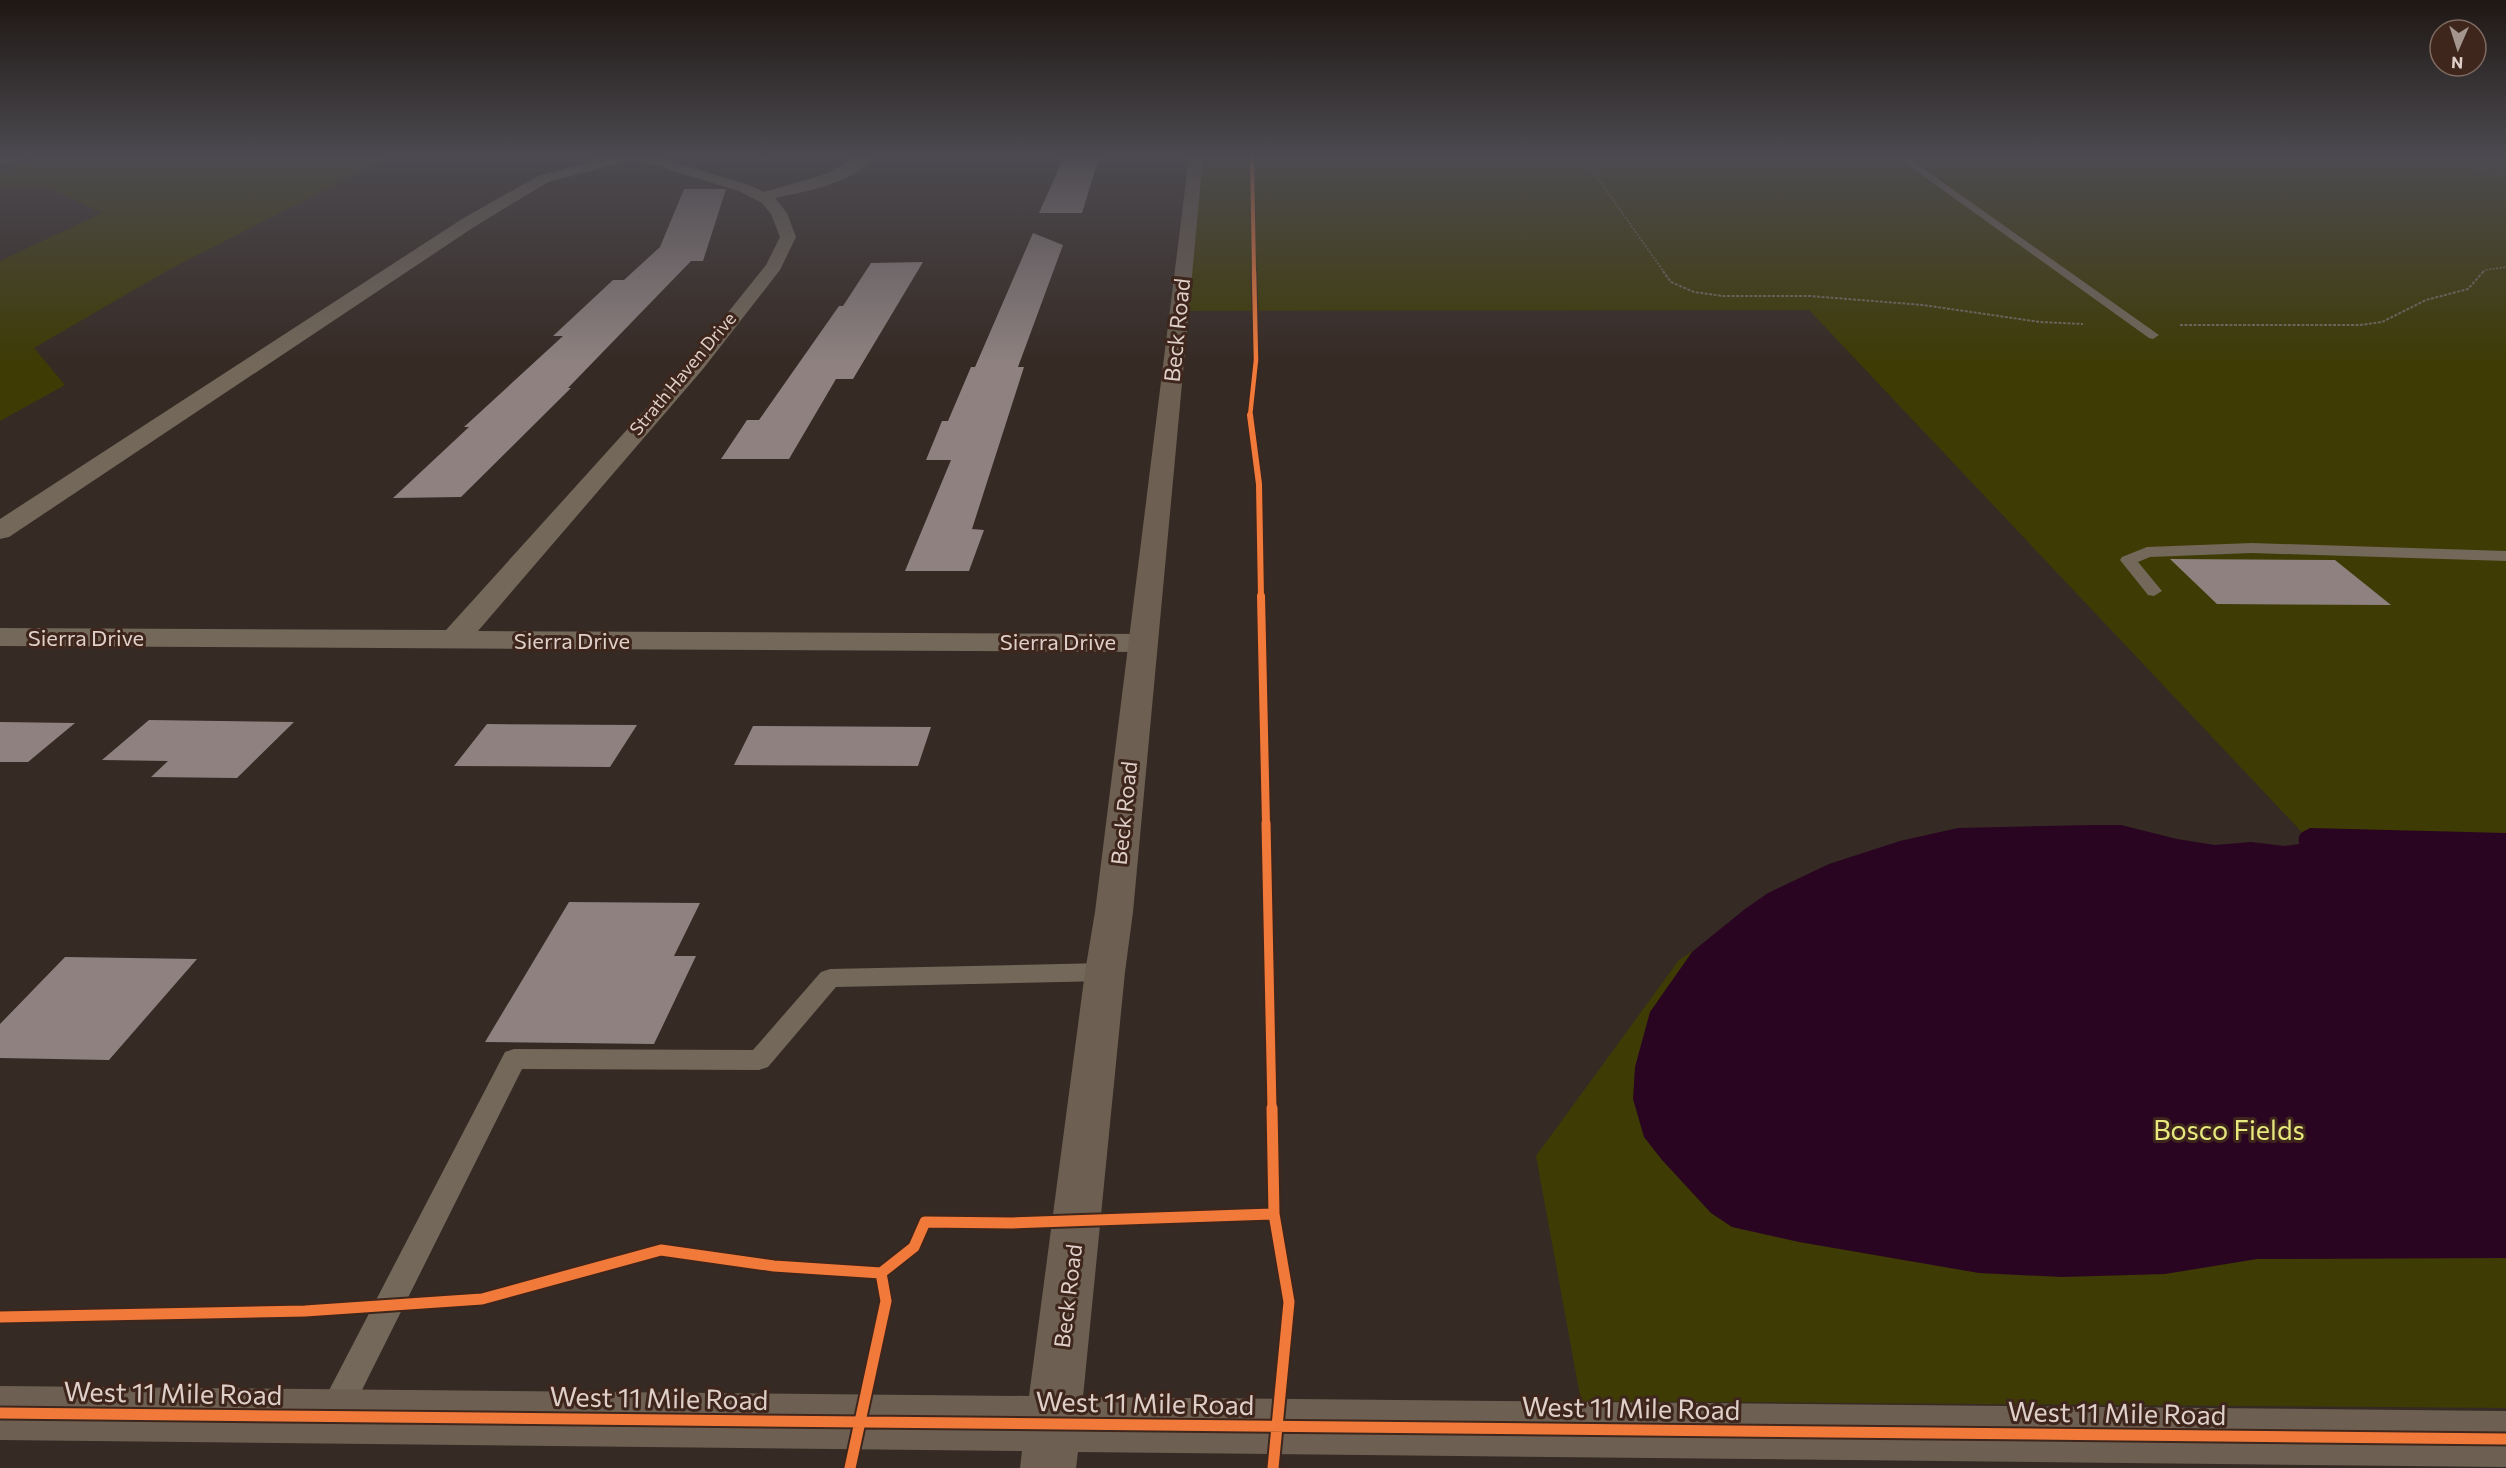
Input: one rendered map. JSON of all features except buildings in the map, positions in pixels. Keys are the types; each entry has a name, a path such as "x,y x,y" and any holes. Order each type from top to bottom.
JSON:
{"main road":[{"name":"Beck Road","path":"1050,1446 1114,912 1189,226"},
{"name":"West 11 Mile Road","path":"0,1413 333,1416 1050,1446 2506,1439"}],"street":[{"path":"0,531 464,226"},
{"name":"Strath Haven Drive","path":"453,641 696,364 774,266 788,237 784,226"},
{"name":"Sierra Drive","path":"0,637 1143,643"}],"lane":[{"path":"1998,226 2153,334"},
{"path":"2154,591 2128,560 2147,552 2252,548 2506,556"},
{"path":"333,1416 514,1059 759,1060 830,978 1105,972"}],"path":[{"path":"1631,226 1671,282 1694,292 1723,296 1810,296 1923,305 2040,322 2140,325 2349,325 2382,322 2426,300 2468,289 2484,270 2506,267"}],"green space":[{"path":"75,226 255,226 170,269 34,348 65,385 0,421 0,261"},
{"name":"Bosco Fields","path":"1191,226 2506,226 2506,1408 1581,1401 1536,1156 1679,960 1768,901 2315,846 1809,310 1183,311"}],"shaded area":[{"path":"2121,825 2177,839 2215,845 2251,842 2285,846 2299,844 2300,834 2310,828 2506,833 2506,1258 2257,1259 2165,1274 2061,1277 1979,1273 1799,1242 1732,1227 1711,1213 1644,1137 1633,1099 1635,1067 1650,1012 1692,952 1768,893 1829,864 1900,841 1958,828"}],"cycle path":[{"path":"1253,226 1256,360 1249,421 1259,484 1274,1214"},
{"path":"850,1468 886,1301 881,1273 914,1247 925,1222 1012,1223 1274,1214 1289,1302 1273,1468"},
{"path":"0,1317 305,1311 482,1299 661,1250 774,1266 881,1273"},
{"path":"0,1413 2506,1439"}]}
